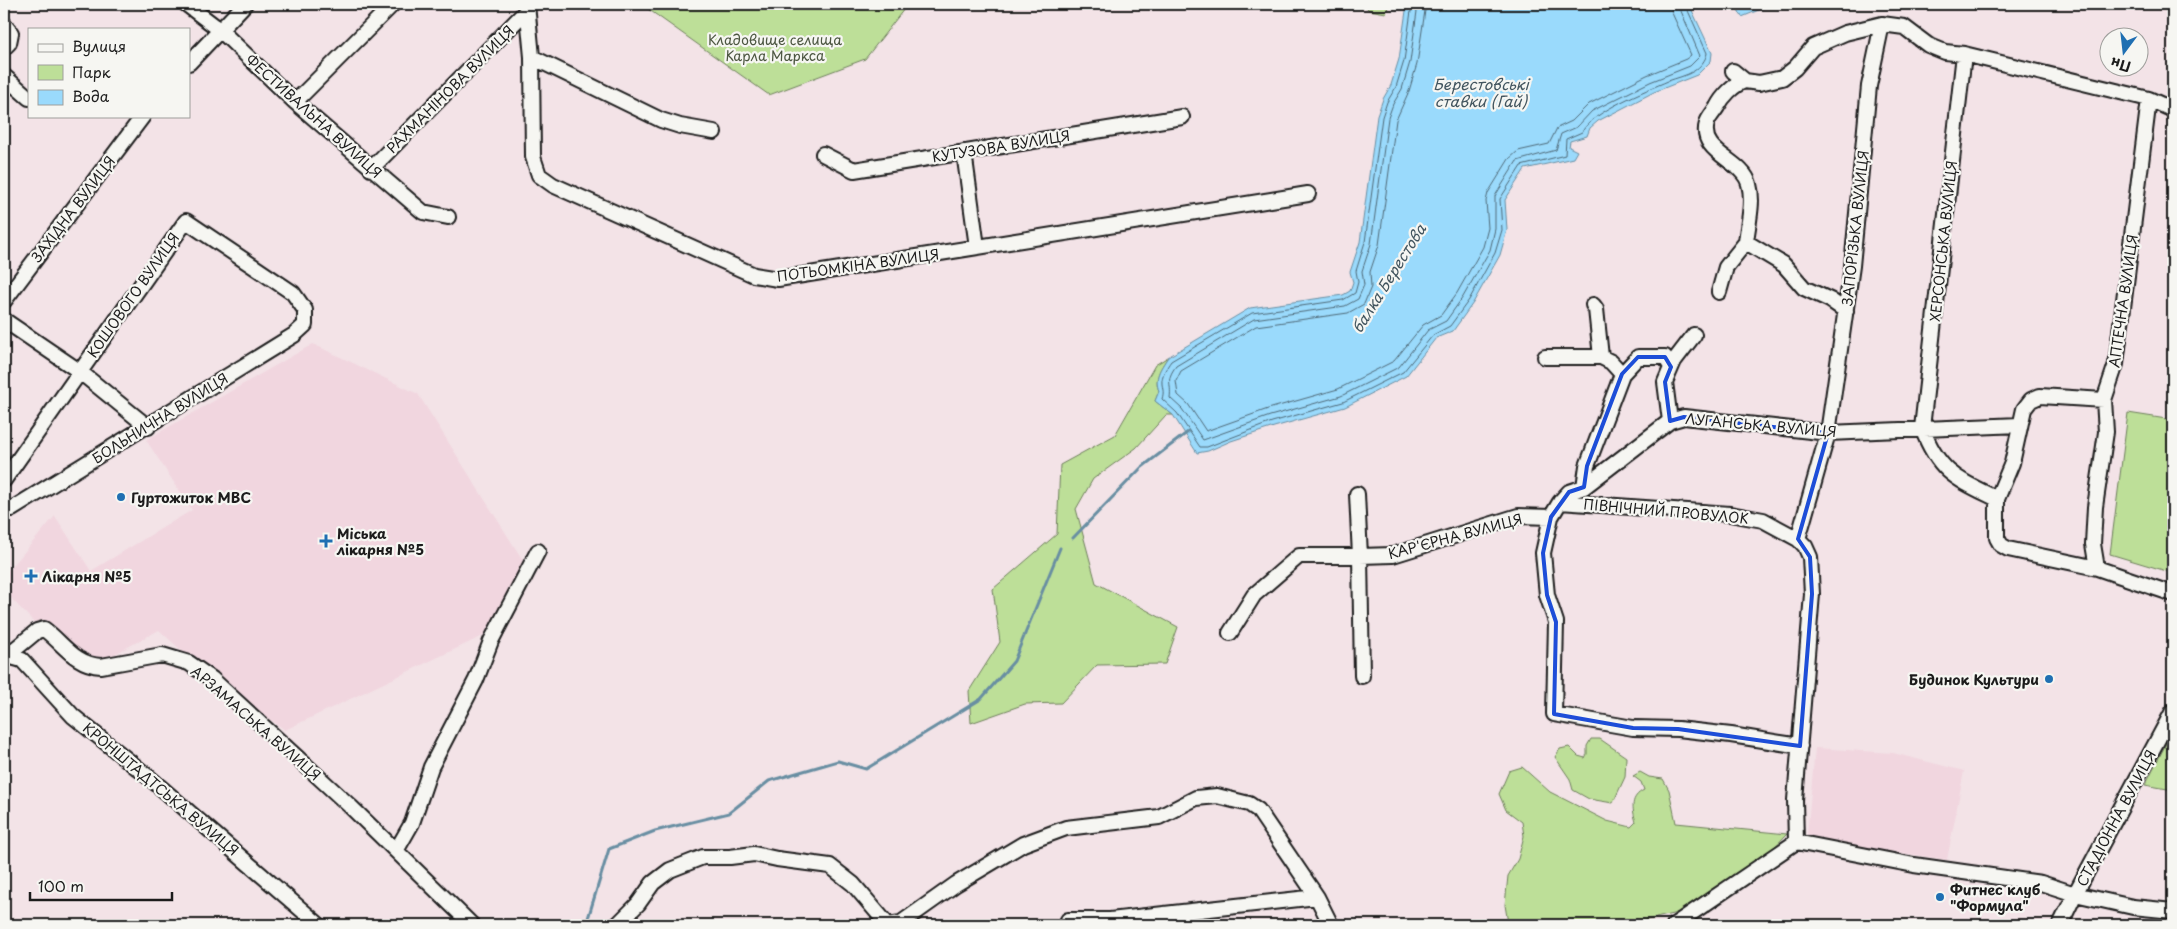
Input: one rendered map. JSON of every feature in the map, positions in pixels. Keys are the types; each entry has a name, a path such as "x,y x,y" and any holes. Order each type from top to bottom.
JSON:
{"street":[{"name":"ФЕСТИВАЛЬНА ВУЛИЦЯ","path":"186,4 220,30 295,102 423,212 448,217"},
{"path":"190,62 245,4"},
{"path":"295,102 393,4"},
{"name":"ПОТЬОМКІНА ВУЛИЦЯ","path":"528,7 532,57 533,157 539,175 553,185 754,275 778,279 1308,194"},
{"name":"РАХМАНІНОВА ВУЛИЦЯ","path":"371,169 528,7"},
{"path":"4,24 11,33 9,43 4,48"},
{"path":"1719,292 1726,267 1746,242 1751,196 1749,181 1740,169 1714,149 1707,139 1706,124 1719,102 1738,83 1745,81 1759,83 1782,78 1796,68 1813,47 1845,33 1882,24 1904,27 1928,45 1945,52 1964,54 2149,99 2173,110"},
{"name":"ЗАПОРІЗЬКА ВУЛИЦЯ","path":"1798,539 1828,433 1852,266 1869,86 1882,24"},
{"name":"ХЕРСОНСЬКА ВУЛИЦЯ","path":"1922,428 1964,54"},
{"path":"532,57 661,120 680,126 714,132"},
{"path":"1734,71 1745,81"},
{"path":"4,76 28,97"},
{"name":"АПТЕЧНА ВУЛИЦЯ","path":"2097,568 2093,544 2095,507 2106,432 2104,400 2116,364 2149,99"},
{"name":"КУТУЗОВА ВУЛИЦЯ","path":"823,154 854,170 1182,116"},
{"name":"ЗАХІДНА ВУЛИЦЯ","path":"4,301 141,118"},
{"path":"964,152 977,248"},
{"name":"КОШОВОГО ВУЛИЦЯ","path":"4,480 186,221 293,293 305,310 305,325"},
{"path":"1746,242 1784,265 1804,288 1830,300 1846,311"},
{"path":"1593,304 1596,308 1601,341 1601,358"},
{"path":"4,320 79,371 148,427"},
{"name":"БОЛЬНИЧНА ВУЛИЦЯ","path":"12,509 148,427 294,335 305,325"},
{"path":"1670,421 1665,382 1671,367 1694,335"},
{"path":"1545,357 1601,358 1611,362 1622,374"},
{"path":"1584,487 1587,466 1622,374 1638,357 1664,357 1668,360 1671,367"},
{"path":"2104,400 2040,396 2031,400 2024,409 2012,463 1997,498 1997,538 2001,545 2008,549 2097,568 2173,594"},
{"name":"ЛУГАНСЬКА ВУЛИЦЯ","path":"1560,502 1569,492 1584,487 1670,421 1684,417 1828,433 2020,425"},
{"path":"1922,428 1928,444 1938,461 1955,478 1997,498"},
{"path":"1357,494 1362,676"},
{"path":"1560,502 1551,517 1543,553 1547,595 1556,622 1554,714 1633,728 1678,729 1800,746"},
{"name":"ПІВНІЧНИЙ ПРОВУЛОК","path":"1560,502 1730,514 1763,520 1798,539"},
{"name":"КАР'ЄРНА ВУЛИЦЯ","path":"1230,633 1254,595 1299,556 1393,555 1518,516 1551,517"},
{"path":"1796,842 1795,800 1812,594 1810,557 1805,546 1798,539"},
{"path":"396,851 412,823 431,768 476,680 491,641 538,551"},
{"name":"АРЗАМАСЬКА ВУЛИЦЯ","path":"6,655 36,631 44,629 82,662 91,665 101,666 162,655 188,663 212,680 351,807 472,925"},
{"name":"КРОНШТАДТСЬКА ВУЛИЦЯ","path":"6,655 22,660 74,716 151,779 319,925"},
{"name":"СТАДІОННА ВУЛИЦЯ","path":"2060,925 2173,711"},
{"path":"617,925 638,904 653,883 670,870 703,857 730,857 754,854 830,866 852,884 888,925 901,923 956,884 1023,844 1066,828 1159,817 1196,798 1217,796 1249,804 1258,810 1317,897 1331,925"},
{"path":"1674,925 1796,842 1914,865 2041,883 2075,894 2133,907 2173,911"},
{"path":"1068,920 1110,920 1317,897"}],"highlighted area":[{"path":"1638,357 1665,357 1671,367 1665,382 1670,421 1684,417 1828,433 1798,539 1810,557 1812,594 1800,746 1678,729 1633,728 1554,714 1556,622 1547,595 1543,553 1551,517 1569,492 1584,487 1587,466 1622,374"}],"shaded area":[{"name":"Міська лікарня №5","path":"313,344 418,394 526,565 489,633 285,730 214,680 159,630 82,672 4,591 4,576 55,516 91,571 192,510 146,440"},
{"path":"1815,748 1893,753 1964,771 1947,860 1823,841 1807,836"}],"green space":[{"name":"Кладовище селища Карла Маркса","path":"641,4 908,4 865,59 769,95"},
{"path":"1363,4 1389,4 1386,13 1369,10"},
{"path":"1168,357 1159,374 1157,382 1159,391 1155,401 1173,415 1166,415 1136,448 1093,479 1076,509 1096,583 1178,627 1165,664 1097,665 1061,703 1025,704 971,723 969,691 1000,642 993,589 1057,534 1060,465 1115,435 1155,365"},
{"path":"2128,413 2173,420 2173,573 2110,554"},
{"path":"2173,730 2173,790 2145,785 2172,732"},
{"path":"1591,739 1600,739 1626,757 1625,777 1613,803 1589,799 1573,790 1570,779 1555,757 1560,749 1569,747 1578,756 1585,758 1587,746"},
{"path":"1522,767 1550,792 1607,821 1631,827 1636,822 1633,803 1636,796 1644,790 1641,782 1633,776 1640,772 1649,777 1663,779 1669,790 1676,823 1787,834 1743,880 1698,908 1626,925 1530,925 1508,923 1505,905 1508,876 1518,859 1524,836 1522,822 1506,810 1499,794 1509,771"}],"water":[{"name":"Берестовські ставки (Гай)","path":"1407,4 1689,4 1712,53 1711,61 1697,75 1654,92 1598,121 1590,128 1587,136 1570,141 1569,147 1577,151 1573,158 1525,169 1505,200 1507,230 1500,255 1473,303 1453,331 1436,338 1406,376 1345,407 1274,427 1231,441 1208,451 1197,453 1173,415 1155,401 1159,391 1157,382 1159,374 1168,357 1250,308 1343,295 1350,291 1353,282 1350,272 1360,242 1377,116 1383,99 1391,85 1399,59"},
{"path":"1735,4 1773,4 1742,17"}],"waterway":[{"name":"балка Берестова","path":"1073,538 1141,468 1188,432"},
{"name":"балка Берестова","path":"586,925 609,849 655,831 729,813 769,781 838,761 866,769 981,699 1014,661 1060,548"}],"place":[{"name":"Гуртожиток МВС","path":"121,497"},
{"name":"Міська лікарня №5","path":"326,541"},
{"name":"Лікарня №5","path":"31,576"},
{"name":"Будинок Культури","path":"2049,679"},
{"name":"Фитнес клуб \"Формула\"","path":"1940,897"}]}
